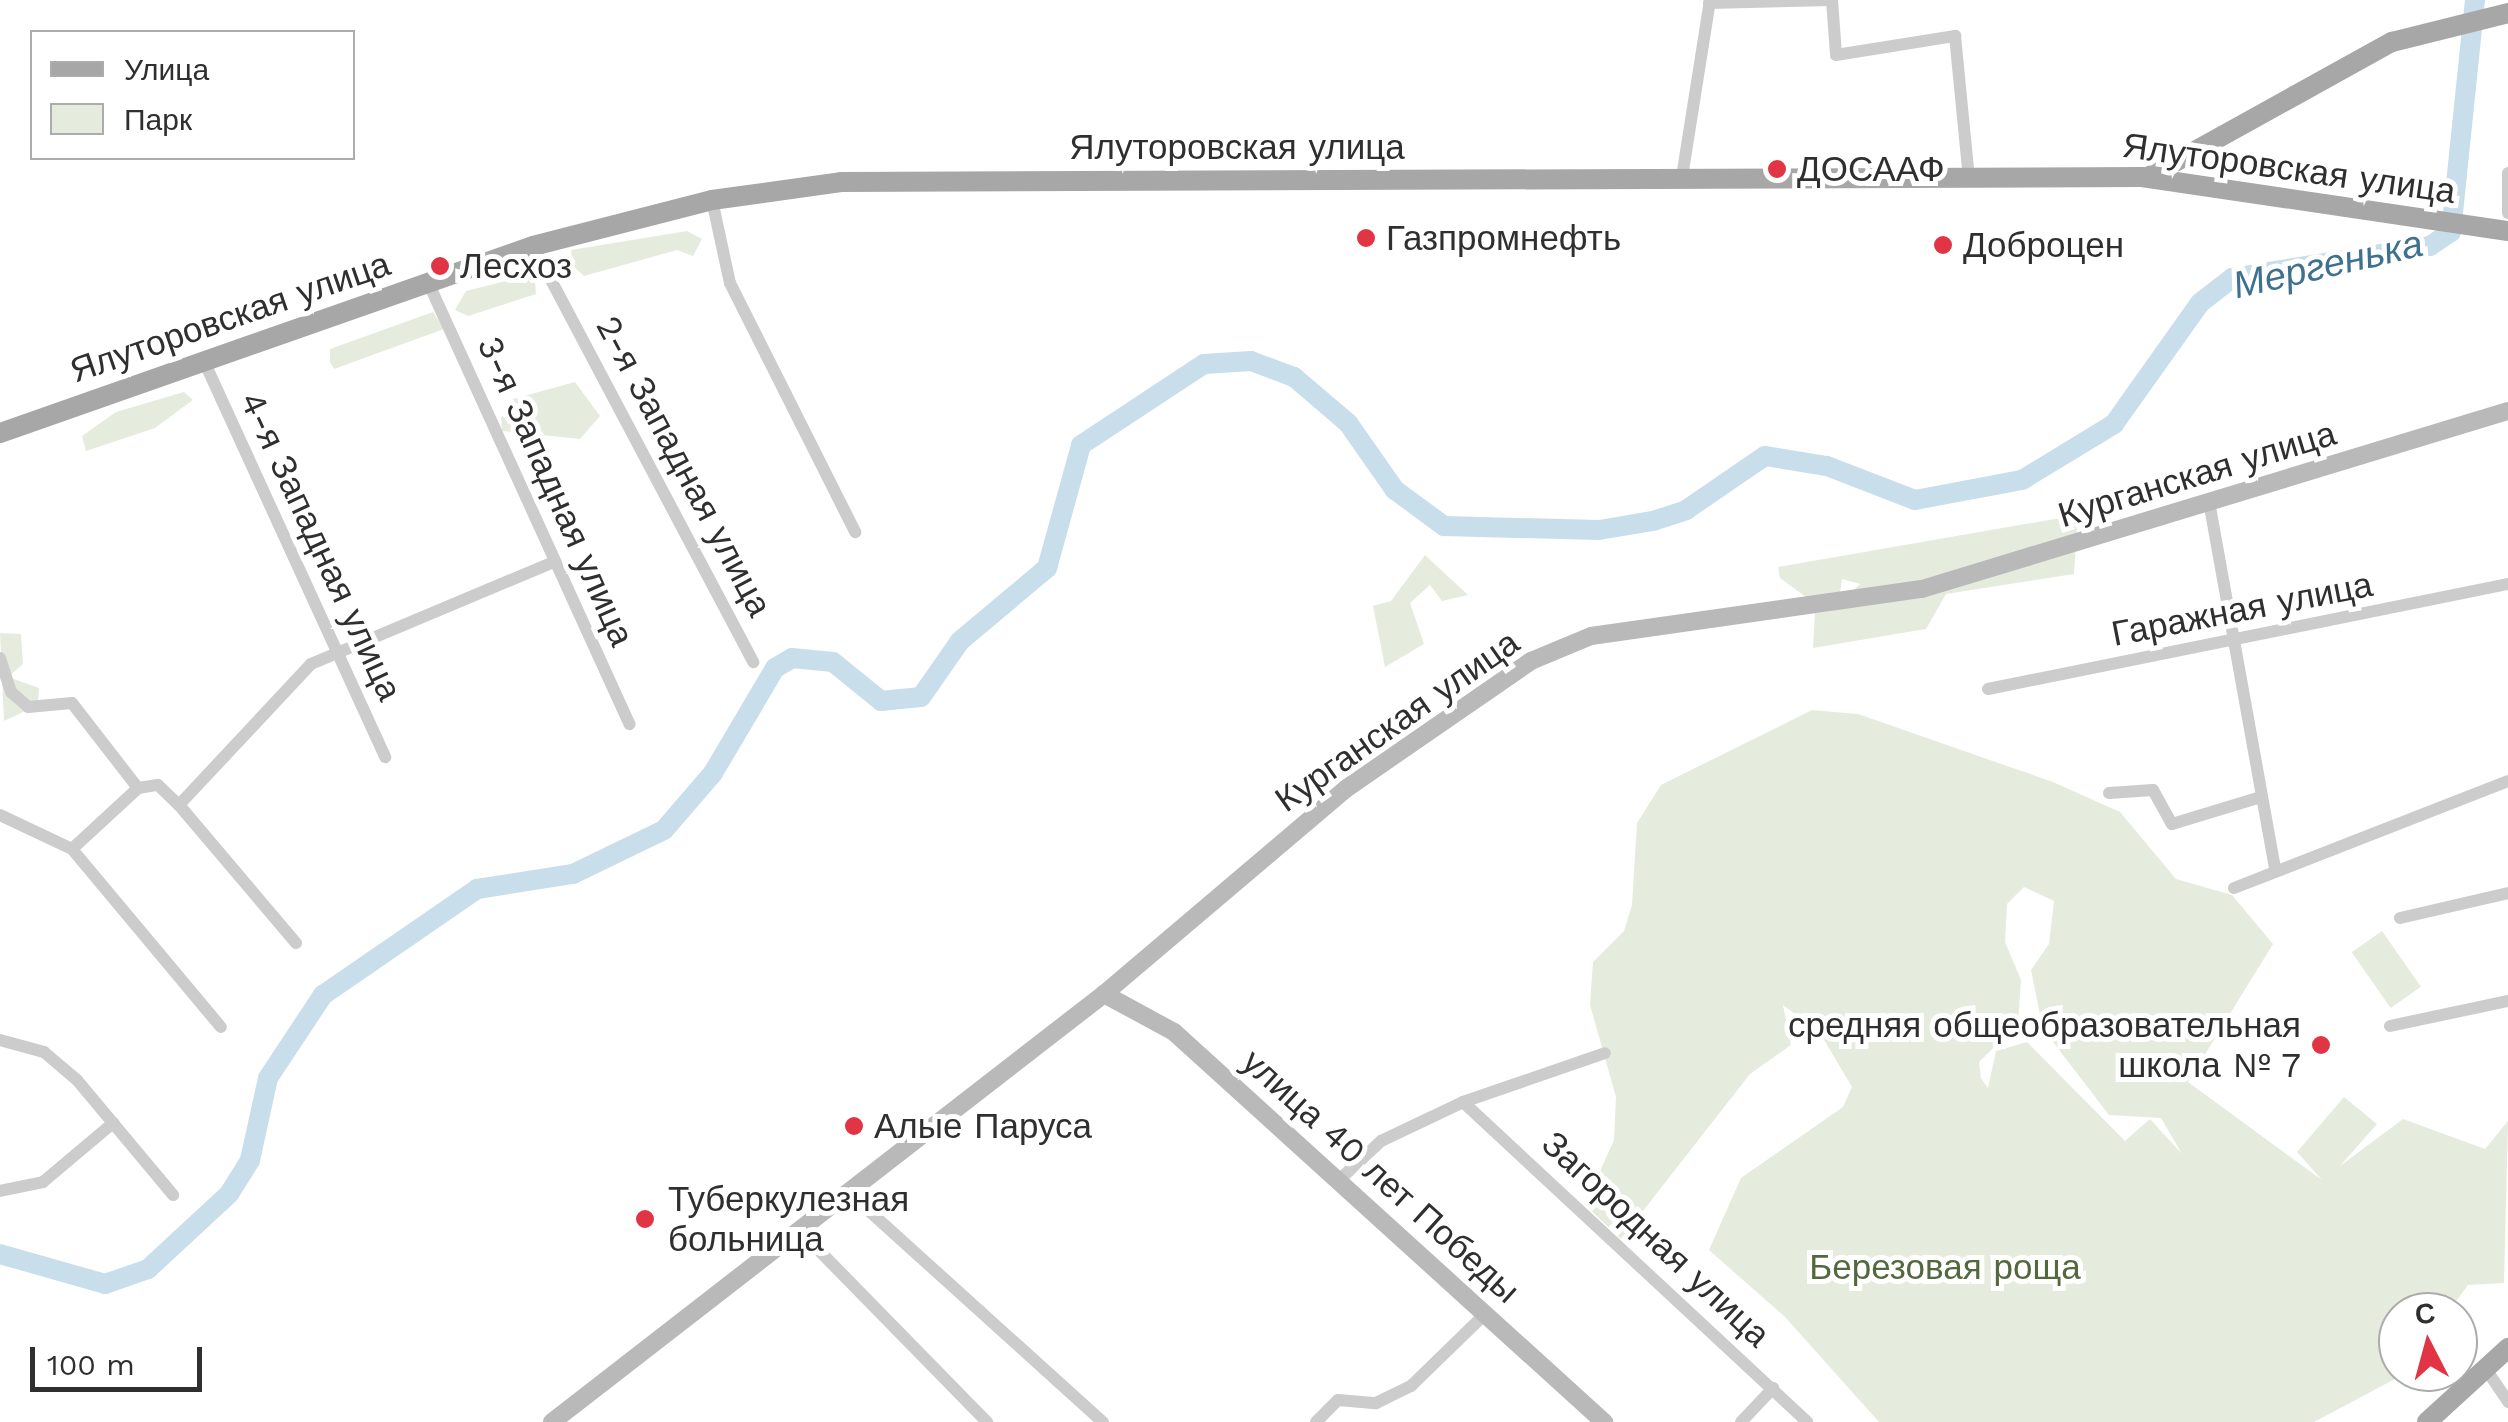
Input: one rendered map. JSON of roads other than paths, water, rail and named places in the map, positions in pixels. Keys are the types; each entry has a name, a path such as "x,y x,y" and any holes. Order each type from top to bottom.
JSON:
{"main road":[{"path":"2148,177 2214,142 2311,81 2433,30 2502,15"},
{"path":"2214,142 2208,161 2224,188"},
{"name":"Ялуторовская улица","path":"0,434 203,359 532,246 712,200 886,181 2148,177 2423,218 2503,224"},
{"name":"Курганская улица","path":"552,1422 1104,994 1348,788 1531,661 1591,636 1922,588 2210,507 2508,411"},
{"name":"улица 40 лет Победы","path":"1104,994 1174,1032 1604,1422"},
{"path":"2427,1422 2508,1348"}],"street":[{"path":"1682,178 1710,2 1832,0 1836,55 1955,36 1969,178"},
{"path":"2503,224 2508,173"},
{"path":"712,200 730,283 856,532"},
{"name":"2-я Западная улица","path":"532,246 753,662"},
{"name":"3-я Западная улица","path":"428,282 629,724"},
{"name":"4-я Западная улица","path":"203,359 386,757"},
{"path":"2210,507 2275,868"},
{"path":"180,804 311,664 338,656 554,562"},
{"name":"Гаражная улица","path":"1988,689 2232,645 2508,584"},
{"path":"0,658 11,692 28,707 72,703 138,788"},
{"path":"2234,888 2275,868 2508,781"},
{"path":"72,849 138,788 158,785 180,804 296,943"},
{"path":"2109,793 2154,790 2172,824 2261,798"},
{"path":"0,815 72,849 222,1027"},
{"path":"2400,918 2508,893"},
{"path":"2390,1026 2508,1001"},
{"path":"0,1040 44,1052 113,1123 173,1195"},
{"path":"1338,1181 1381,1141 1463,1102 1605,1053"},
{"name":"Загородная улица","path":"1463,1102 1807,1422"},
{"path":"0,1191 43,1182 113,1123"},
{"path":"847,1191 1103,1422"},
{"path":"799,1230 983,1421"},
{"path":"1316,1422 1338,1400 1376,1402 1411,1386 1484,1315"},
{"path":"2486,1369 2508,1402"},
{"path":"1742,1422 1773,1388"}],"waterway":[{"name":"Мергенька","path":"0,1254 105,1284 148,1269 229,1194 250,1160 268,1078 323,995 477,889 573,874 664,830 713,773 775,668 792,658 833,662 881,701 921,697 960,641 1047,568 1081,445 1204,364 1251,361 1294,377 1348,423 1395,490 1444,526 1599,530 1653,521 1686,510 1765,456 1827,466 1915,500 2022,480 2114,424 2200,303 2232,278 2430,246 2451,232 2475,0"}],"place":[{"name":"ДОСААФ","path":"1777,169"},
{"name":"Газпромнефть","path":"1366,238"},
{"name":"Доброцен","path":"1943,245"},
{"name":"Лесхоз","path":"440,266"},
{"name":"средняя общеобразовательная школа № 7","path":"2321,1045"},
{"name":"Алые Паруса","path":"854,1126"},
{"name":"Туберкулезная больница","path":"645,1219"}],"park label":[{"name":"Березовая роща","path":"1945,1267"}]}
